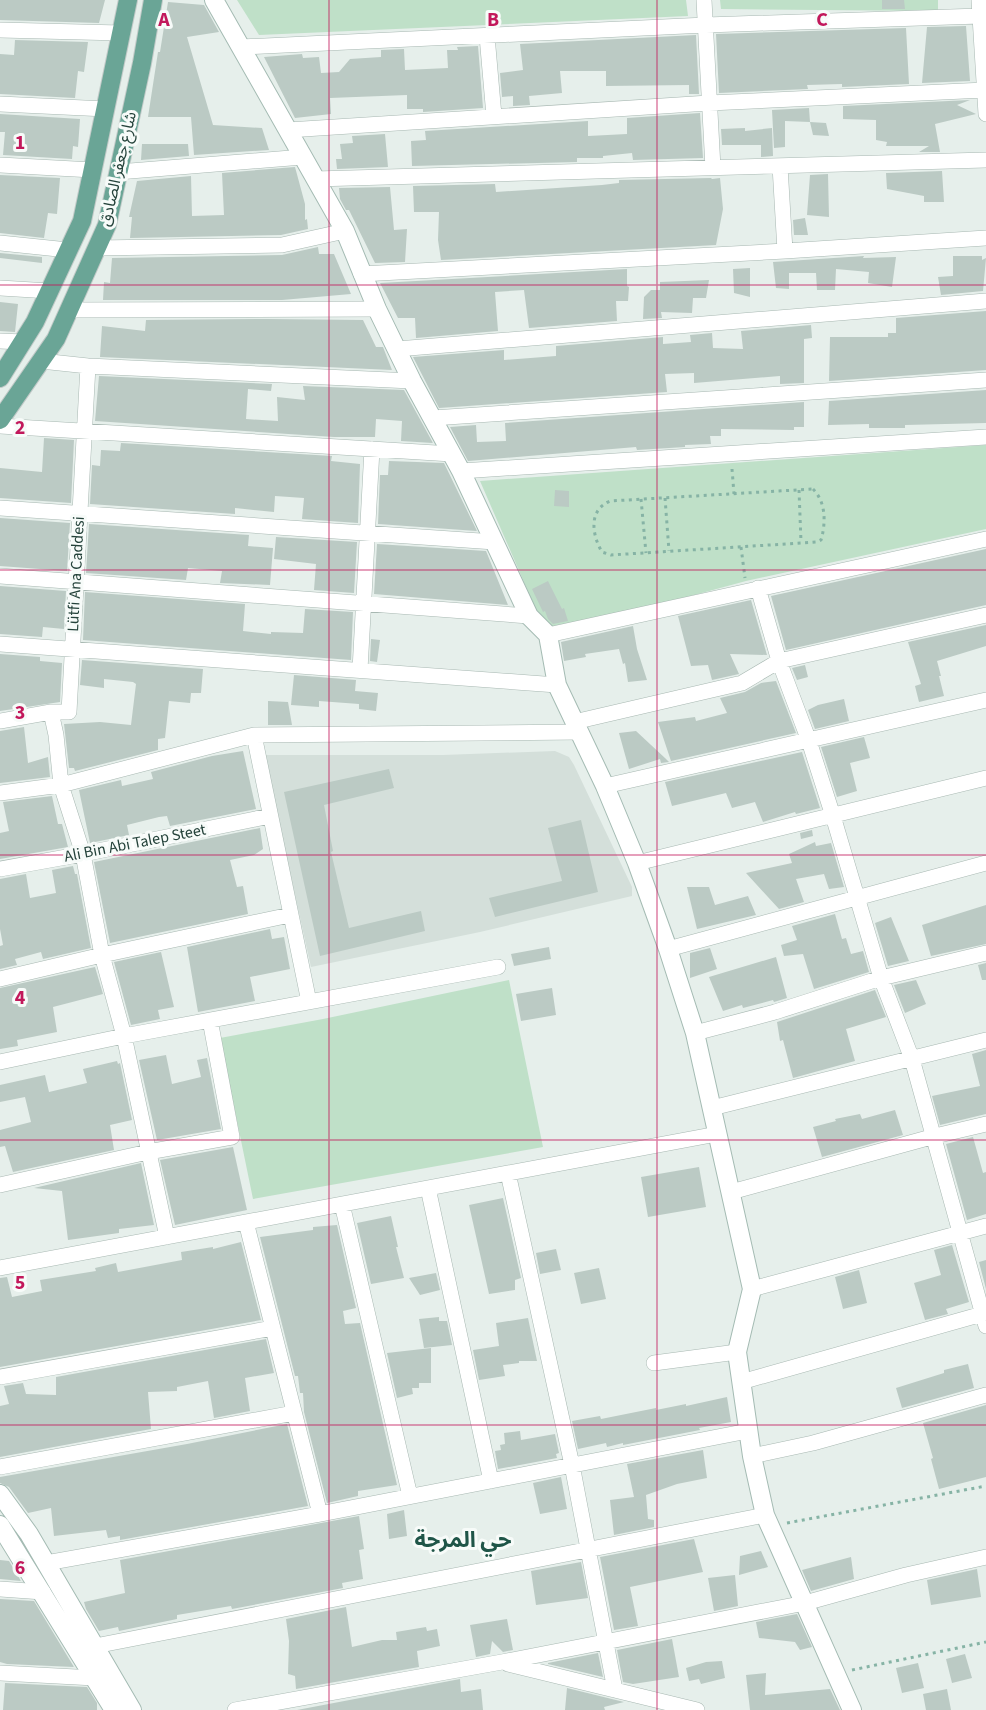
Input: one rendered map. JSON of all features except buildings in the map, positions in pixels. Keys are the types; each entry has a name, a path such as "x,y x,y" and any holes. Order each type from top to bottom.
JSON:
{"main road":[{"name":"شارع جعفر الصادق","path":"0,378 35,322 82,221 128,0"},
{"name":"شارع جعفر الصادق","path":"0,420 56,339 107,225 153,0"}],"street":[{"path":"214,0 345,231 377,309 412,381 461,471 529,616 548,635 557,685 605,786 637,863 695,1033 752,1289 737,1352 752,1456 769,1521 852,1710"},
{"path":"704,0 713,168"},
{"path":"979,0 986,114"},
{"path":"241,47 980,16"},
{"path":"0,30 121,33"},
{"path":"487,36 494,116"},
{"path":"288,130 709,103 985,90"},
{"path":"0,104 106,109"},
{"path":"118,172 303,157"},
{"path":"315,179 986,160"},
{"path":"0,165 93,170"},
{"path":"780,166 785,251"},
{"path":"97,248 282,245 345,231"},
{"path":"361,274 986,238"},
{"path":"0,243 69,250"},
{"path":"0,288 50,291"},
{"path":"397,350 986,301"},
{"path":"69,310 377,309"},
{"path":"0,341 22,342"},
{"path":"41,361 88,366 412,381"},
{"name":"Lütfi Ana Caddesi","path":"0,721 51,712 69,712 88,366"},
{"path":"433,418 986,380"},
{"path":"0,426 452,454"},
{"path":"461,471 986,437"},
{"path":"360,670 372,449"},
{"path":"0,508 495,542"},
{"path":"548,635 986,539"},
{"path":"0,576 529,616"},
{"path":"741,1382 985,1317 912,1059 881,978 809,741 752,589"},
{"path":"0,793 61,784 254,735 577,727 742,683 779,661 986,615"},
{"path":"0,644 557,685"},
{"path":"605,786 986,700"},
{"path":"51,712 61,784 83,854 102,955 124,1036 167,1237"},
{"path":"254,735 309,1002"},
{"path":"637,863 986,778"},
{"name":"Ali Bin Abi Talep Steet","path":"0,869 270,816"},
{"path":"668,949 986,863"},
{"path":"0,979 290,915"},
{"path":"695,1033 775,1012 881,978 986,953"},
{"path":"0,1062 124,1036 498,967"},
{"path":"0,1185 148,1152 232,1137 210,1020"},
{"path":"712,1108 986,1040"},
{"path":"731,1192 986,1124"},
{"path":"0,1268 717,1134"},
{"path":"508,1173 572,1465 615,1690"},
{"path":"428,1188 491,1481"},
{"path":"342,1204 410,1496"},
{"path":"246,1222 320,1514"},
{"path":"752,1289 986,1226"},
{"path":"0,1377 273,1328"},
{"path":"654,1363 737,1352"},
{"path":"752,1456 813,1443 986,1395"},
{"path":"0,1467 294,1413"},
{"path":"46,1563 320,1514 748,1431"},
{"path":"0,1494 46,1563 132,1710"},
{"path":"0,1519 19,1520"},
{"path":"95,1646 587,1551 769,1521"},
{"path":"0,1525 114,1710"},
{"path":"235,1710 502,1662 805,1603 906,1575 986,1557"},
{"path":"0,1589 43,1592"},
{"path":"502,1662 697,1710"},
{"path":"0,1673 95,1678"}],"path":[{"path":"732,453 734,494"},
{"path":"813,489 820,496 824,512 824,529 821,540 611,555 602,552 596,542 595,515 602,504 610,501 734,494 813,489"},
{"path":"799,490 801,543"},
{"path":"664,498 669,551"},
{"path":"641,499 646,553"},
{"path":"741,547 752,589"},
{"path":"769,1521 986,1486"},
{"path":"836,1674 986,1641"}],"shaded area":[{"path":"555,751 569,757 574,765 632,887 632,896 480,932 311,967 264,755 443,755"}],"green space":[{"path":"237,0 686,0 688,16 259,35"},
{"path":"720,0 938,0 938,11 721,9"},
{"path":"986,445 986,529 746,581 547,635 480,481"},
{"path":"509,980 543,1147 253,1199 220,1038"}],"district":[{"name":"حي المرجة","path":"463,1540"}]}
